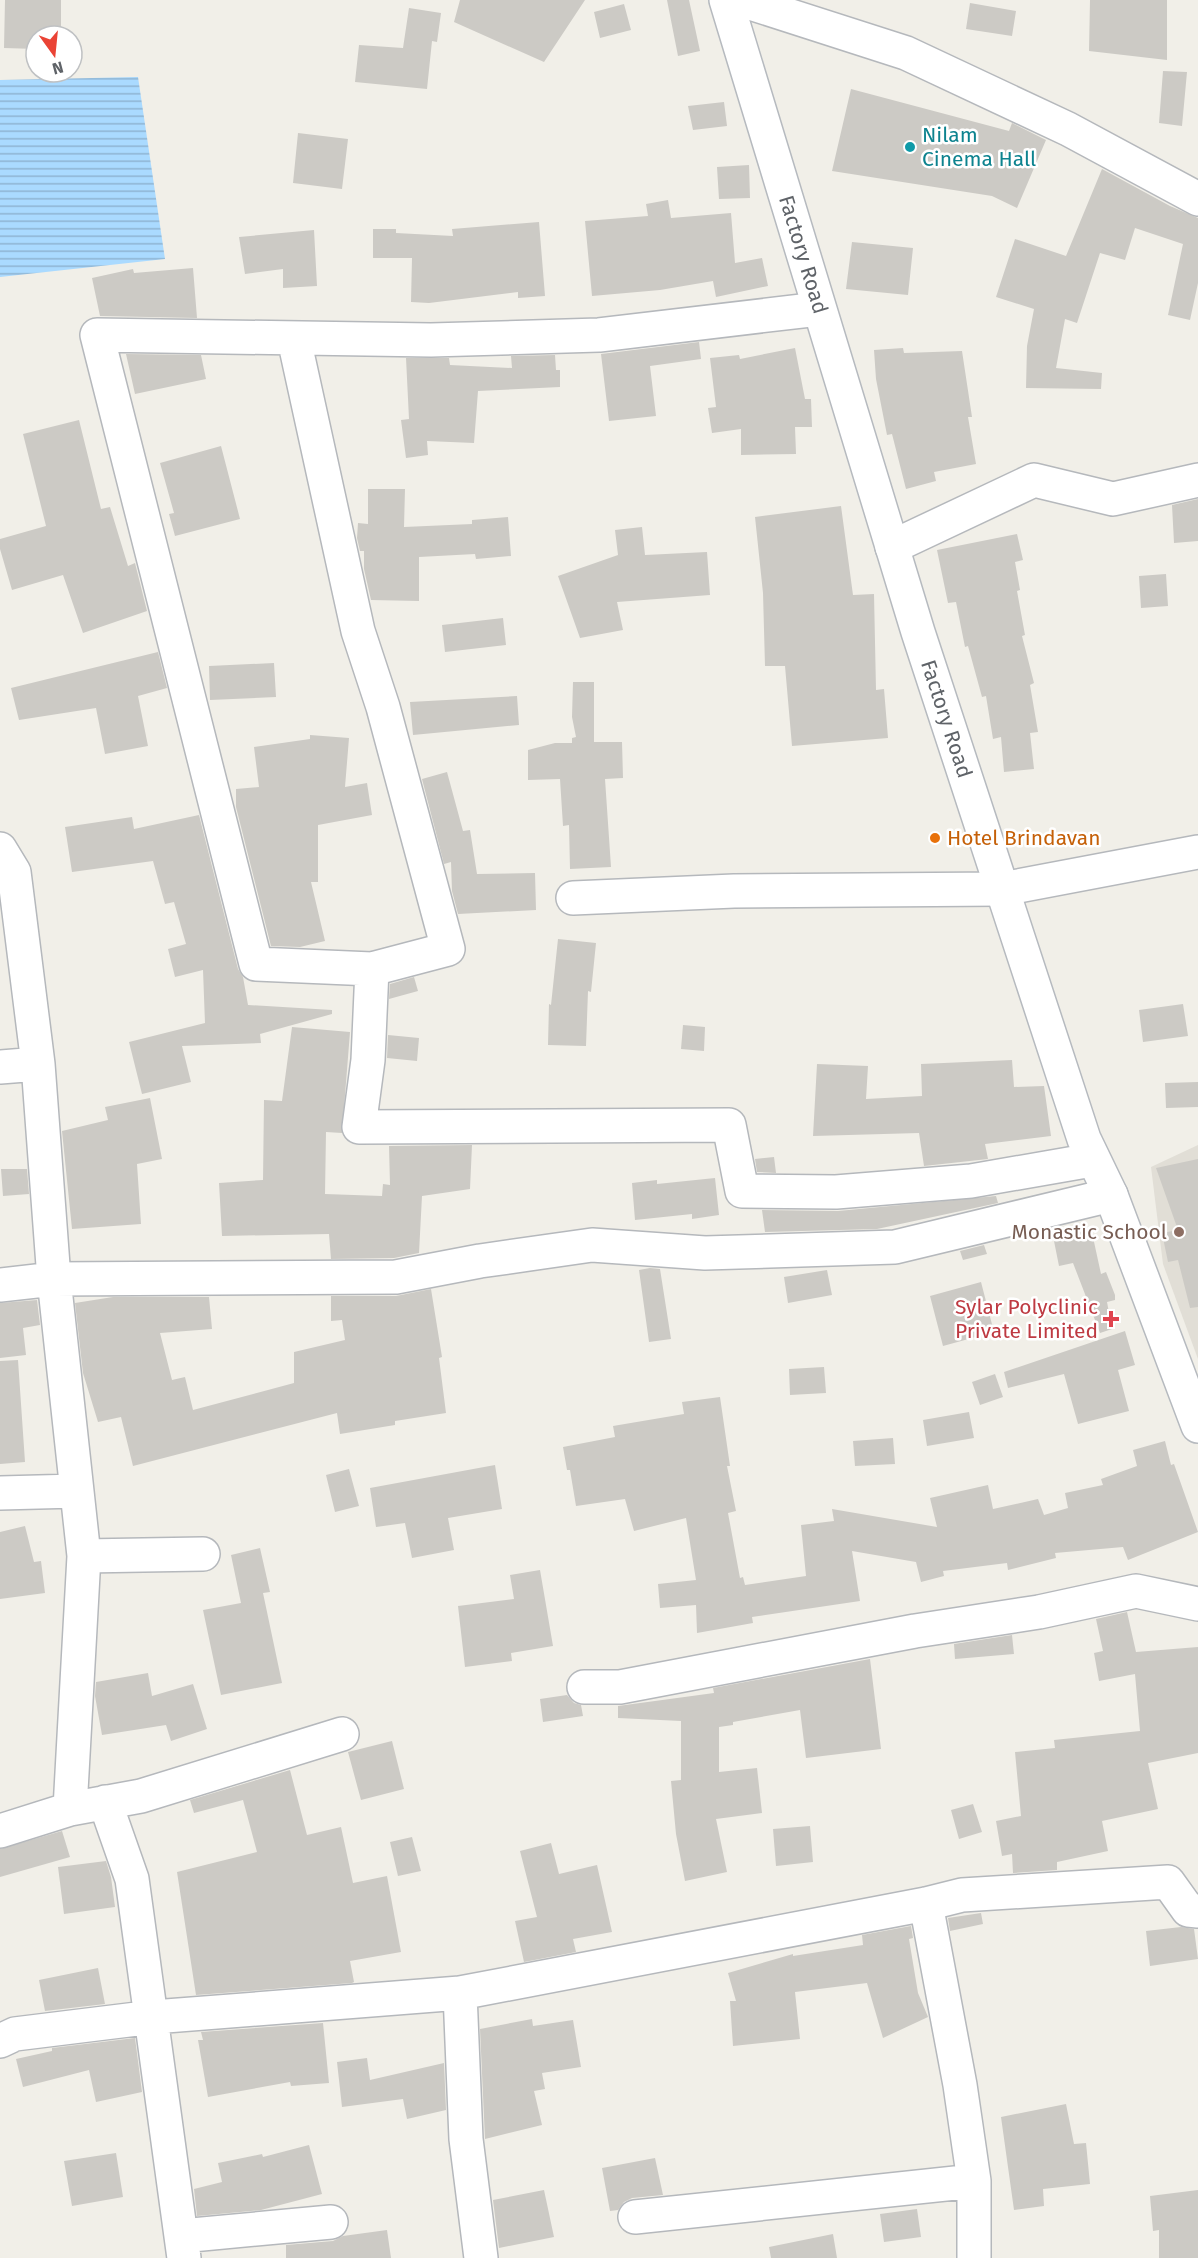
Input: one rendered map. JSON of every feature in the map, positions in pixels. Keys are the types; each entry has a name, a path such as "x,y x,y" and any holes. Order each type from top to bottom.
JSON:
{"street":[{"name":"Factory Road","path":"726,0 892,547 1002,889 1092,1160 1111,1196 1198,1426"},
{"path":"741,0 906,53 1068,129 1198,199"},
{"path":"294,339 358,631 383,707 448,949 372,969 256,964 97,334 431,340 599,335 819,309"},
{"path":"892,547 1034,480 1113,499 1198,480"},
{"path":"0,849 14,872 38,1064 54,1279 84,1556 70,1809"},
{"path":"573,898 734,891 1002,889 1198,852"},
{"path":"372,969 368,1060 359,1127 729,1125 742,1191 836,1192 971,1181 1092,1160"},
{"path":"0,1067 38,1064"},
{"path":"0,1285 54,1279 396,1277 480,1261 592,1245 705,1253 895,1247 1111,1196"},
{"path":"0,1493 77,1491"},
{"path":"84,1556 203,1554"},
{"path":"584,1687 620,1687 915,1631 1039,1612 1136,1591 1198,1604"},
{"path":"0,1831 70,1809 141,1796 342,1734"},
{"path":"105,1802 132,1879 153,2017 183,2247 332,2222"},
{"path":"0,2041 15,2034 153,2017 460,1993 926,1904 962,1895 1168,1882 1188,1910 1198,1911"},
{"path":"926,1904 960,2085 974,2181 974,2258"},
{"path":"460,1993 466,2139 481,2258"},
{"path":"635,2217 974,2181"}],"shaded area":[{"name":"Monastic School","path":"1198,1145 1198,1359 1163,1264 1151,1167"}],"water":[{"path":"138,77 165,259 0,277 0,80 24,79 24,84 84,84 84,78"}],"building":[{"path":"5,0 61,0 61,24 24,24 24,49 4,48"},
{"path":"460,0 585,0 544,62 454,22"},
{"path":"667,0 689,0 700,51 678,56"},
{"path":"1090,0 1167,0 1167,60 1089,51"},
{"path":"970,3 1016,11 1012,36 966,29"},
{"path":"624,4 631,30 600,38 594,12"},
{"path":"409,8 441,13 437,42 432,41 427,89 355,82 359,45 403,48"},
{"path":"1163,71 1187,72 1182,126 1159,123"},
{"name":"Nilam Cinema Hall","path":"851,89 1009,131 1012,123 1046,140 1017,208 992,196 832,171"},
{"path":"724,102 727,126 693,130 688,106"},
{"path":"298,133 348,139 342,189 293,183"},
{"path":"749,165 750,198 719,199 717,167"},
{"path":"1102,169 1170,206 1198,218 1198,283 1190,320 1168,315 1183,244 1135,228 1125,260 1100,253 1077,323 1065,319 1056,368 1102,373 1101,389 1026,388 1027,346 1034,309 996,297 1015,239 1066,256"},
{"path":"668,200 671,218 731,213 735,263 762,258 768,286 716,297 713,281 660,290 592,296 585,221 648,216 646,204"},
{"path":"539,222 545,296 518,298 518,292 429,303 411,302 412,258 373,258 373,229 396,229 396,233 453,236 452,229"},
{"path":"314,230 317,286 283,288 283,269 245,274 239,237"},
{"path":"852,242 913,248 908,295 846,289"},
{"path":"193,268 197,318 100,316 92,278 133,269 134,273"},
{"path":"699,342 701,359 650,366 656,416 609,421 601,354"},
{"path":"795,348 805,399 811,399 812,427 795,427 796,454 741,455 741,429 712,433 708,408 716,407 710,358 739,355 740,359"},
{"path":"903,348 904,353 962,351 972,417 968,417 976,464 934,472 936,481 906,489 892,434 887,435 876,379 874,350"},
{"path":"126,354 201,355 206,379 135,394"},
{"path":"555,355 556,370 560,370 560,387 478,391 474,443 427,441 428,455 406,458 401,420 409,419 406,358 449,358 450,365 512,368 511,356"},
{"path":"79,420 101,509 110,507 128,566 135,563 147,611 83,633 63,575 12,590 0,549 0,539 46,526 23,434"},
{"path":"221,446 240,519 175,536 169,514 174,513 160,463"},
{"path":"368,489 405,489 404,527 472,524 472,520 508,517 511,556 476,559 475,554 419,557 419,601 371,600 364,569 364,551 360,551 357,538 358,523 368,524"},
{"path":"1198,499 1198,541 1174,543 1172,505"},
{"path":"841,506 853,595 874,594 876,690 884,689 888,738 792,746 785,666 765,666 763,593 755,517"},
{"path":"642,527 645,555 707,552 710,595 617,602 623,630 580,638 558,576 618,555 615,530"},
{"path":"1017,534 1023,560 1015,562 1020,590 1017,591 1025,635 1022,636 1034,683 1030,685 1038,732 1030,733 1034,769 1004,772 1001,737 993,739 986,696 982,697 968,646 965,647 956,602 948,603 937,550"},
{"path":"1166,574 1168,606 1141,608 1139,576"},
{"path":"503,618 506,645 445,652 442,625"},
{"path":"158,652 167,688 138,696 148,746 105,754 96,708 19,720 11,688"},
{"path":"274,663 276,697 210,700 209,666"},
{"path":"573,682 594,682 594,742 622,742 623,778 605,779 611,867 570,869 569,825 563,826 560,779 528,780 528,750 555,743 572,743 572,738 576,737 572,717"},
{"path":"517,696 519,725 413,735 410,702"},
{"path":"310,735 349,738 345,787 367,783 372,815 318,825 318,882 311,882 325,941 300,947 271,946 236,807 236,789 259,787 254,747 310,739"},
{"path":"447,772 463,831 470,830 477,874 535,873 536,910 458,914 452,891 451,862 444,864 422,779"},
{"path":"199,815 238,969 243,977 248,1005 332,1010 332,1014 260,1034 261,1043 182,1046 191,1082 142,1094 129,1042 205,1023 203,970 175,977 168,949 186,944 174,902 165,904 153,861 72,872 65,827 132,817 134,829"},
{"path":"558,939 596,943 591,992 588,991 586,1046 548,1045 549,1004 551,1005"},
{"path":"414,977 418,991 389,999 390,984"},
{"path":"1183,1004 1188,1036 1143,1042 1139,1010"},
{"path":"683,1025 705,1027 704,1051 681,1049"},
{"path":"292,1027 350,1032 342,1133 326,1132 325,1194 382,1196 383,1184 390,1185 389,1146 472,1145 470,1189 422,1196 419,1253 394,1258 331,1259 329,1234 222,1236 219,1183 263,1180 264,1100 282,1101"},
{"path":"388,1035 419,1038 417,1061 387,1058"},
{"path":"1012,1060 1014,1087 1044,1086 1051,1136 985,1144 988,1159 924,1166 919,1133 813,1136 817,1064 868,1066 866,1099 922,1096 921,1064"},
{"path":"1198,1082 1198,1107 1166,1108 1165,1083"},
{"path":"150,1098 162,1159 137,1164 141,1224 72,1229 62,1131 108,1120 105,1107"},
{"path":"774,1157 776,1173 757,1172 755,1159"},
{"name":"Monastic School","path":"1198,1159 1198,1307 1190,1308 1178,1260 1168,1262 1162,1233 1178,1230 1156,1168"},
{"path":"1,1169 27,1169 29,1194 3,1196"},
{"path":"715,1178 719,1215 692,1219 692,1214 635,1220 632,1183 657,1180 657,1184"},
{"path":"996,1196 998,1203 877,1229 765,1232 762,1210 838,1211"},
{"path":"1091,1228 1101,1274 1106,1272 1115,1295 1115,1300 1107,1302 1112,1329 1100,1333 1073,1263 1059,1266 1053,1236"},
{"path":"984,1245 987,1254 963,1260 960,1251"},
{"path":"660,1269 671,1339 649,1342 639,1270"},
{"path":"827,1270 832,1295 788,1303 784,1277"},
{"path":"981,1282 994,1332 943,1346 930,1296"},
{"path":"431,1289 442,1357 439,1358 446,1413 395,1421 395,1425 340,1434 337,1413 133,1466 121,1417 98,1422 83,1373 75,1303 113,1297 209,1297 212,1329 160,1333 172,1380 185,1377 193,1410 294,1383 294,1352 345,1340 342,1320 331,1321 331,1296 396,1296"},
{"path":"37,1300 40,1325 23,1328 26,1355 0,1358 0,1303"},
{"path":"1125,1331 1135,1365 1118,1370 1129,1411 1078,1424 1064,1374 1008,1388 1004,1372"},
{"path":"18,1360 25,1462 0,1464 0,1361"},
{"path":"824,1367 826,1393 790,1395 789,1369"},
{"path":"995,1374 1003,1397 980,1405 972,1382"},
{"path":"720,1397 730,1466 727,1466 736,1511 728,1513 740,1578 743,1577 745,1585 806,1576 801,1525 834,1521 832,1509 937,1527 930,1498 988,1485 993,1509 1038,1499 1044,1515 1068,1508 1065,1493 1103,1485 1101,1479 1137,1466 1133,1450 1165,1441 1171,1465 1174,1464 1198,1532 1128,1560 1123,1547 1055,1553 1056,1558 1008,1570 1007,1563 943,1571 944,1576 921,1582 916,1562 852,1551 860,1601 752,1617 753,1623 697,1633 696,1605 660,1608 658,1584 696,1580 686,1518 634,1531 625,1499 576,1506 570,1470 567,1470 563,1447 615,1437 613,1426 684,1414 682,1402"},
{"path":"969,1412 974,1438 927,1446 923,1420"},
{"path":"893,1438 895,1464 855,1466 853,1441"},
{"path":"495,1465 502,1509 448,1518 454,1550 412,1558 405,1523 376,1527 370,1488"},
{"path":"349,1469 359,1506 335,1512 326,1475"},
{"path":"25,1526 34,1562 41,1561 45,1593 0,1599 0,1532"},
{"path":"260,1548 270,1592 263,1593 282,1683 221,1695 203,1610 241,1603 231,1555"},
{"path":"540,1570 553,1646 511,1653 512,1661 465,1667 458,1606 514,1599 510,1575"},
{"path":"1127,1612 1136,1652 1198,1647 1198,1753 1148,1763 1158,1809 1102,1821 1108,1851 1057,1862 1057,1870 1013,1873 1012,1854 1002,1856 996,1821 1021,1816 1015,1752 1055,1748 1054,1740 1140,1731 1135,1674 1099,1681 1094,1653 1103,1651 1096,1619"},
{"path":"1012,1635 1014,1654 955,1659 954,1644"},
{"path":"870,1659 881,1749 806,1758 800,1710 733,1722 733,1725 719,1727 719,1772 757,1768 762,1813 716,1819 727,1872 685,1881 676,1834 671,1781 681,1780 681,1721 618,1718 618,1706 714,1693 713,1688"},
{"path":"148,1673 152,1696 193,1684 207,1729 171,1741 166,1725 102,1735 95,1696 96,1682"},
{"path":"567,1695 574,1703 581,1705 583,1716 543,1722 540,1699"},
{"path":"392,1741 404,1789 361,1800 348,1752"},
{"path":"290,1770 307,1835 341,1827 353,1883 387,1876 401,1952 350,1961 354,1982 352,1983 196,1995 177,1872 257,1852 243,1800 194,1813 190,1800"},
{"path":"973,1804 982,1832 959,1839 951,1810"},
{"path":"810,1826 813,1862 776,1866 773,1829"},
{"path":"62,1831 70,1857 0,1877 0,1849"},
{"path":"412,1837 421,1871 398,1876 390,1842"},
{"path":"551,1843 559,1874 597,1865 612,1932 573,1939 576,1952 524,1962 515,1921 537,1917 520,1851"},
{"path":"106,1861 111,1877 115,1907 64,1914 58,1867"},
{"path":"981,1913 983,1924 950,1931 948,1918"},
{"path":"911,1926 913,1938 909,1939 918,1993 928,2017 883,2038 867,1983 795,1992 800,2039 733,2046 730,2001 736,2001 728,1973 793,1954 793,1956 863,1945 862,1935"},
{"path":"1181,1927 1194,1929 1198,1959 1150,1966 1146,1931"},
{"path":"98,1968 105,2004 45,2011 39,1980"},
{"path":"532,2019 533,2026 573,2020 581,2067 542,2073 545,2089 534,2091 542,2125 485,2139 480,2029"},
{"path":"323,2023 329,2083 291,2086 290,2082 208,2097 198,2040 203,2040 201,2032"},
{"path":"135,2038 142,2092 96,2102 89,2070 23,2087 16,2059 52,2051 52,2048"},
{"path":"367,2058 370,2080 444,2063 446,2110 407,2119 403,2099 342,2107 337,2062"},
{"path":"1066,2104 1074,2144 1086,2143 1090,2184 1043,2189 1044,2206 1014,2210 1001,2117"},
{"path":"309,2145 322,2194 261,2210 197,2216 194,2189 222,2182 218,2163 262,2154 263,2157"},
{"path":"116,2153 123,2197 72,2206 64,2161"},
{"path":"655,2158 663,2195 632,2198 624,2202 618,2210 610,2211 602,2168"},
{"path":"544,2190 554,2237 499,2248 493,2200"},
{"path":"1198,2190 1198,2258 1159,2258 1159,2230 1153,2231 1150,2196"},
{"path":"917,2209 921,2237 884,2242 880,2214"},
{"path":"387,2230 391,2258 286,2258 286,2245 333,2241 343,2236"},
{"path":"833,2234 837,2258 771,2258 769,2247"}],"place":[{"name":"Nilam Cinema Hall","path":"910,147"},
{"name":"Hotel Brindavan","path":"935,838"},
{"name":"Monastic School","path":"1179,1232"},
{"name":"Sylar Polyclinic Private Limited","path":"1111,1319"}]}
